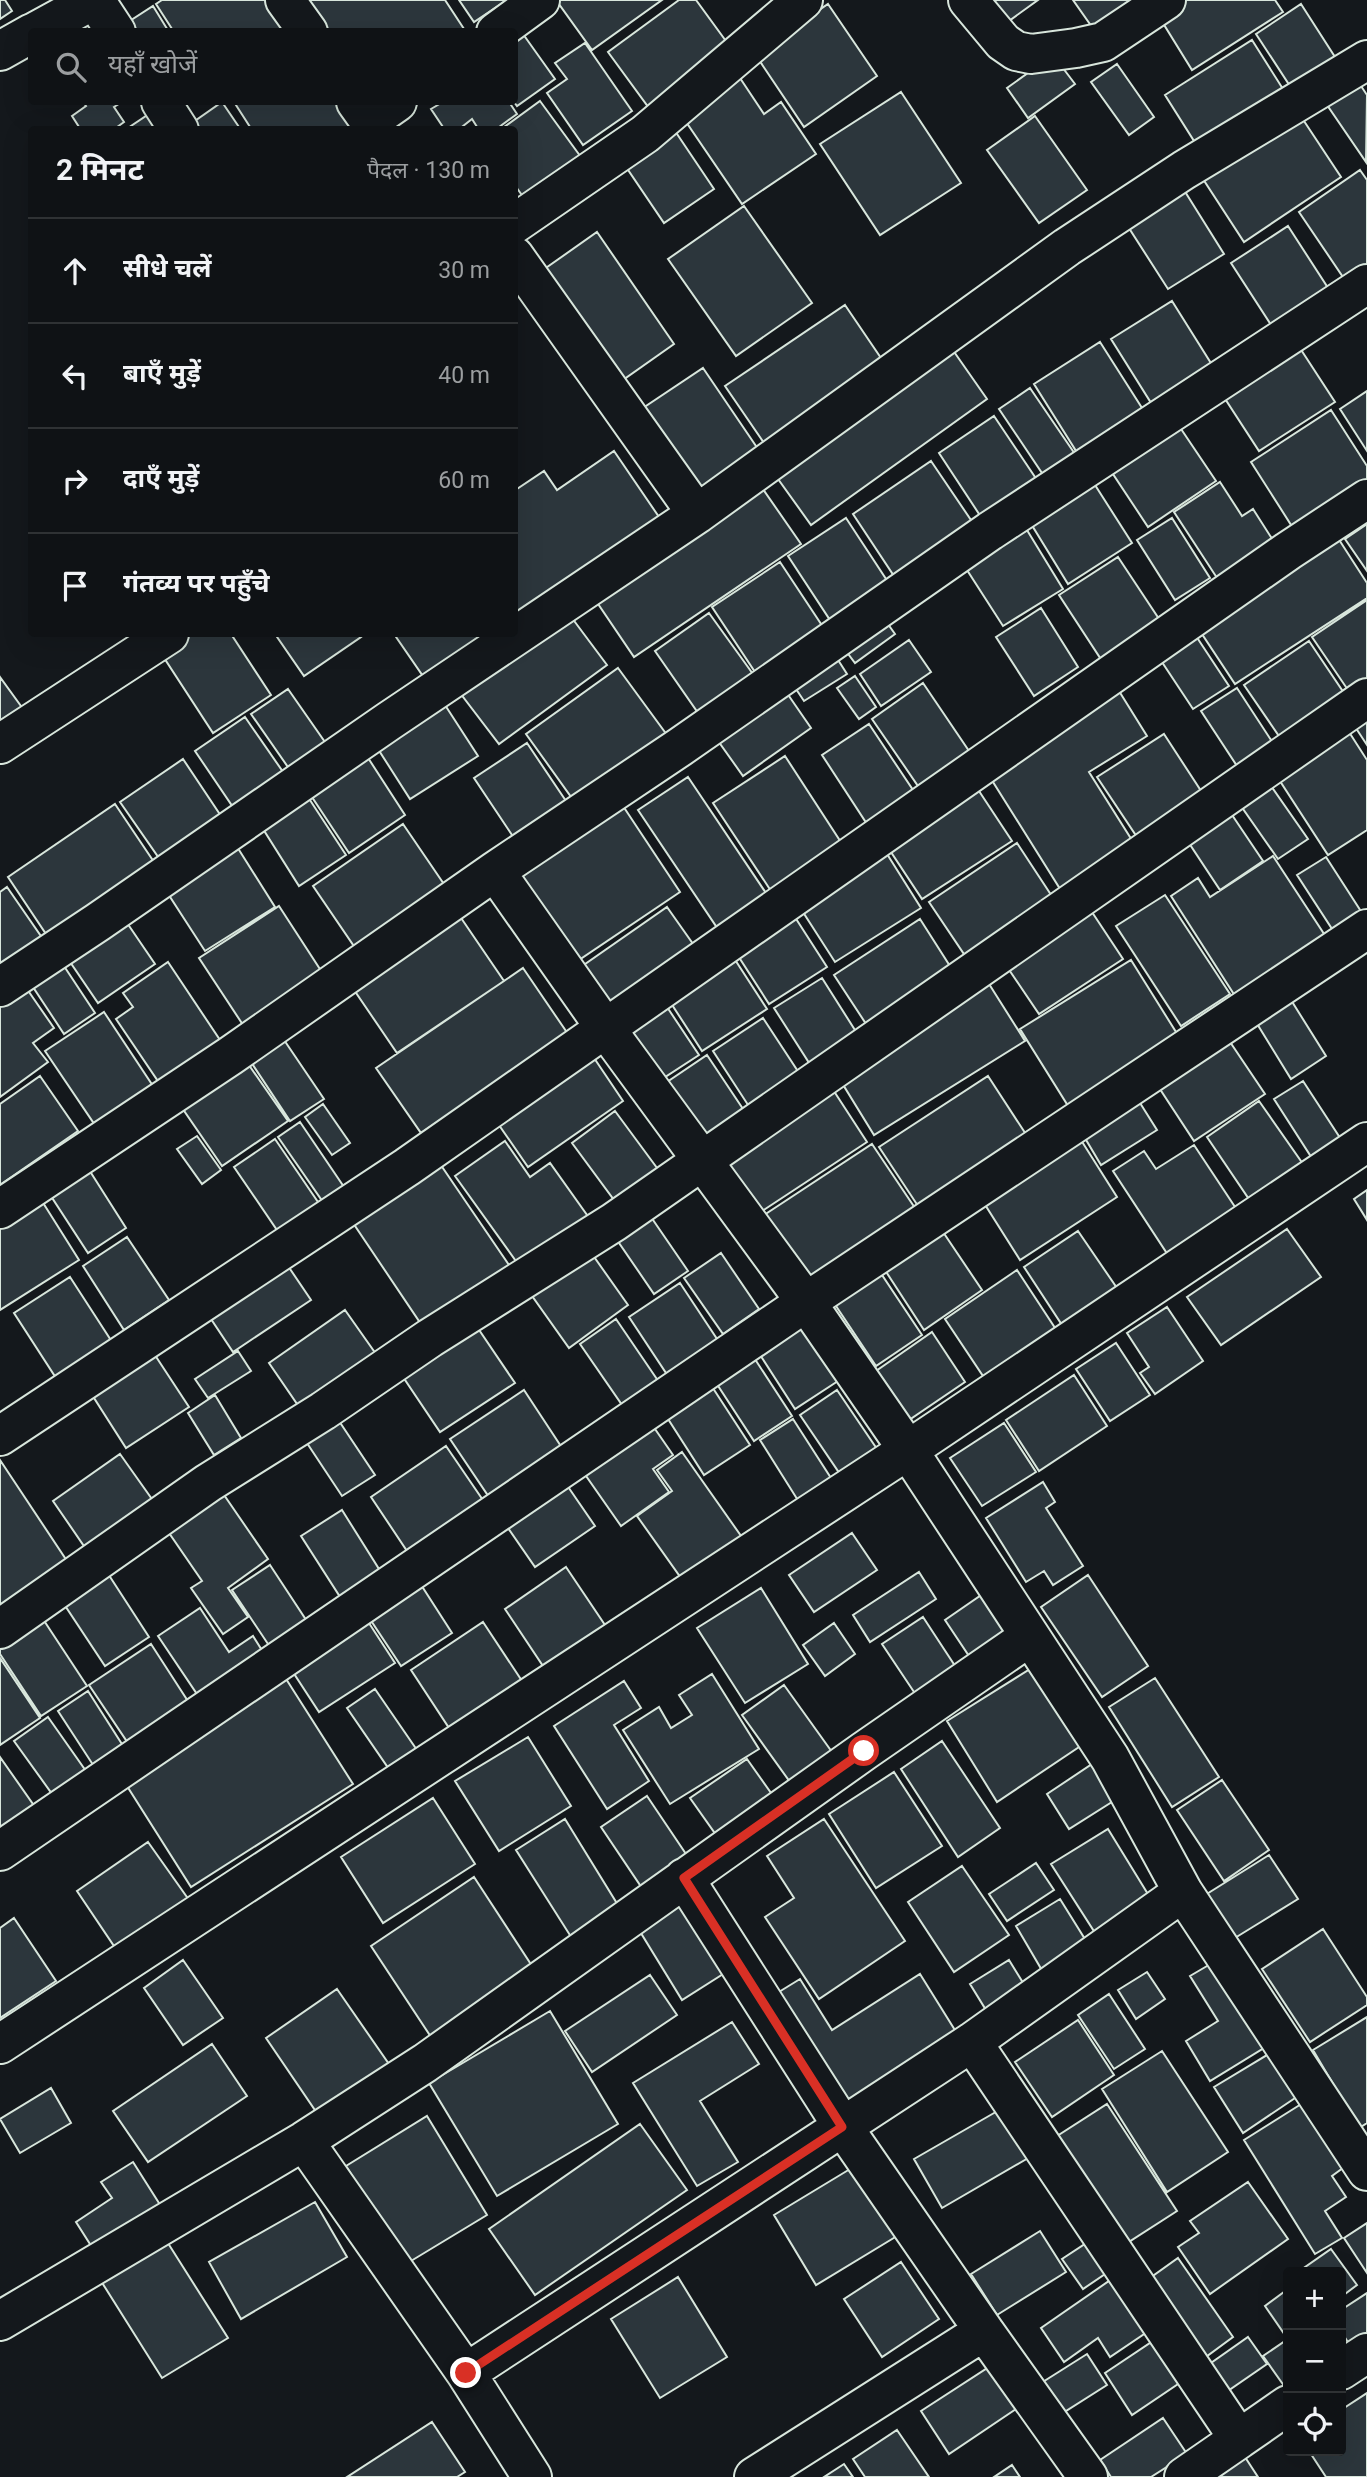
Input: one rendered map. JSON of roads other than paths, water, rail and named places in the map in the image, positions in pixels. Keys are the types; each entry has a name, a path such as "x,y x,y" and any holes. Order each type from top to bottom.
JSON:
{"street":[{"path":"41,28 94,0 113,28"},
{"path":"285,0 304,28"},
{"path":"502,28 540,0"},
{"path":"518,221 645,134 803,0"},
{"path":"968,0 1003,42 1016,51 1031,54 1102,42 1166,0"},
{"path":"0,51 28,35"},
{"path":"518,634 697,514 1068,247 1185,170 1367,60"},
{"path":"163,105 176,126"},
{"path":"518,262 697,514"},
{"path":"0,1209 230,1056 990,531 1367,284"},
{"path":"0,1436 407,1167 1287,551 1367,499"},
{"path":"0,744 164,637"},
{"path":"0,988 514,637"},
{"path":"0,1629 189,1496 323,1411 430,1338 614,1222 1367,698"},
{"path":"495,871 606,1029 806,1302 908,1450 1110,1758 1183,1892 1367,2171"},
{"path":"0,1851 806,1302 1367,929"},
{"path":"0,2044 908,1450 1367,1142"},
{"path":"0,2320 304,2141 425,2063 1029,1637"},
{"path":"684,1878 842,2127 1088,2477"},
{"path":"466,2373 972,2042 1183,1892"},
{"path":"972,2042 1239,2439"},
{"path":"304,2141 466,2373 532,2477"},
{"path":"754,2477 984,2331"},
{"path":"1346,2367 1367,2353"},
{"path":"1184,2477 1283,2408"}]}
